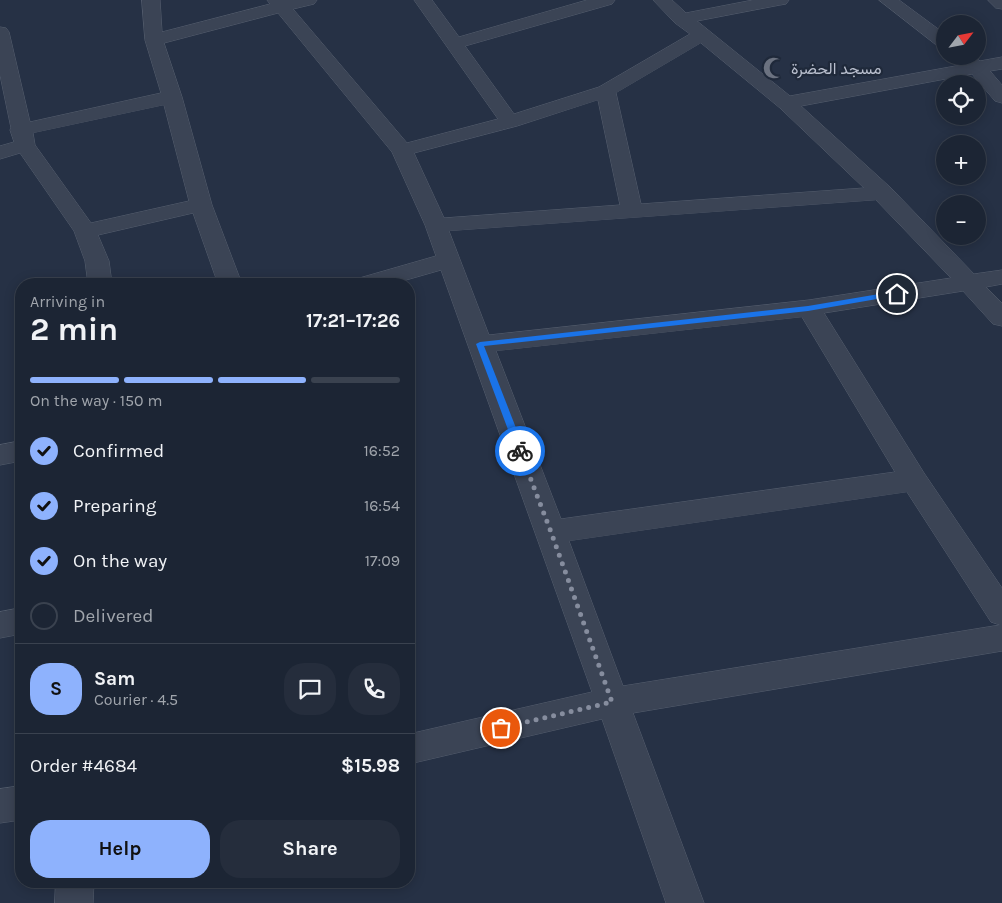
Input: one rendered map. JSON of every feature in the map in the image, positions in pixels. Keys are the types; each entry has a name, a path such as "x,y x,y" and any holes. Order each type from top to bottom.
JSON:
{"street":[{"path":"151,0 154,40 172,97 201,205 228,278"},
{"path":"154,40 278,4 308,0"},
{"path":"423,0 510,122"},
{"path":"454,44 606,0"},
{"path":"662,0 700,35 786,103 883,193 1002,318"},
{"path":"681,18 780,0"},
{"path":"888,0 936,37"},
{"path":"997,0 1002,4"},
{"path":"278,4 402,150 436,225 551,532 685,903"},
{"path":"0,32 16,126 85,231 97,261 99,278"},
{"path":"402,150 510,122 606,91 700,35"},
{"path":"986,62 1002,62"},
{"path":"786,103 956,65"},
{"path":"972,65 1002,97"},
{"path":"606,91 632,212"},
{"path":"0,154 16,126 172,97"},
{"path":"436,225 883,193"},
{"path":"85,231 201,205"},
{"path":"385,278 449,260"},
{"path":"480,344 808,308 1002,277"},
{"path":"808,308 914,480 1002,613"},
{"path":"0,455 15,452"},
{"path":"551,532 914,480"},
{"path":"0,624 15,622"},
{"path":"415,749 612,702 1002,638"},
{"path":"0,806 15,804"},
{"path":"74,903 75,888"}],"way so far":[{"path":"501,728 612,702 520,451"}],"place":[{"name":"مسجد الحضرة","path":"774,68"}],"route":[{"path":"520,451 480,344 808,308 897,294"}]}
